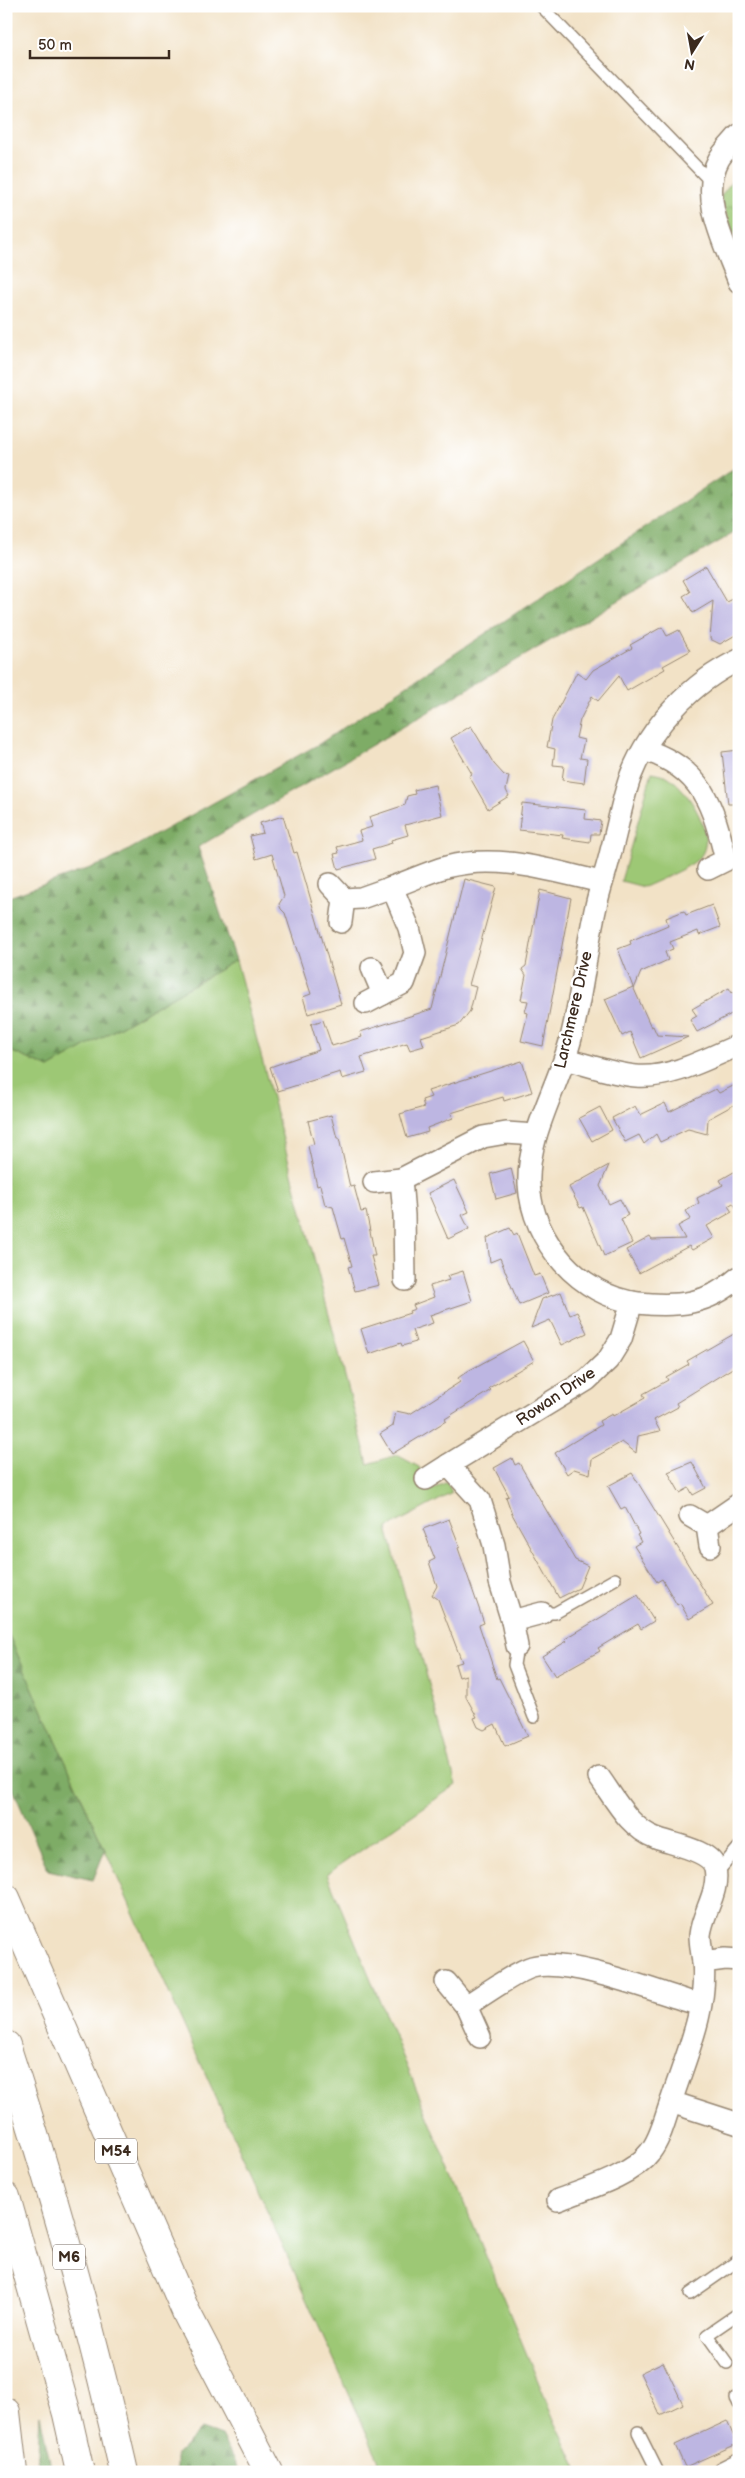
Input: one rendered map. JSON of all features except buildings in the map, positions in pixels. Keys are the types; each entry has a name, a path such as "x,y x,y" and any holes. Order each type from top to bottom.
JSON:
{"highway":[{"name":"M54","path":"6,1898 186,2314 269,2472"},
{"path":"6,1928 60,2054 93,2099"},
{"name":"M6","path":"6,2045 39,2149 108,2401 124,2472"},
{"path":"6,2197 67,2414 80,2472"},
{"path":"6,2412 13,2472"}],"street":[{"path":"739,135 719,160 711,182 712,205 739,282"},
{"name":"Larchmere Drive","path":"739,660 722,668 694,688 665,718 632,774 624,797 602,882 565,1060 530,1154 529,1185 539,1226 548,1243 562,1262 587,1283 612,1297 632,1302 678,1306 703,1299 728,1286 739,1277"},
{"path":"645,750 666,757 682,768 706,796 714,811 726,860 708,869"},
{"path":"341,922 337,892 361,898 446,867 496,861 522,864 602,882"},
{"path":"372,968 375,999 404,983 415,953 408,928 392,887"},
{"path":"565,1060 636,1076 656,1075 688,1067 739,1045"},
{"path":"374,1182 401,1179 483,1137 506,1133 536,1135"},
{"path":"401,1179 404,1215 405,1280"},
{"name":"Rowan Drive","path":"426,1479 587,1380 608,1360 621,1339 632,1302"},
{"path":"448,1465 480,1500 494,1545 500,1582 512,1621 517,1646"},
{"path":"702,1529 739,1504"},
{"path":"512,1621 542,1613"},
{"path":"558,2200 626,2172 641,2162 651,2151 659,2137 700,2005 704,1985 704,1962 700,1935 713,1893 716,1875 715,1866 707,1856 654,1838 642,1831 630,1820 599,1776"},
{"path":"704,1962 726,1959 739,1960"},
{"path":"466,2006 530,1968 548,1964 571,1966 700,2005"},
{"path":"446,1982 466,2006 480,2037"},
{"path":"671,2102 739,2124"},
{"path":"723,2472 739,2464"}],"lane":[{"path":"541,6 711,182"},
{"path":"542,1613 555,1613 616,1579"},
{"path":"517,1646 514,1665 534,1717"},
{"path":"716,1875 739,1846"},
{"path":"690,2294 739,2260"},
{"path":"727,2363 707,2335 739,2313"},
{"path":"638,2432 658,2472"}],"green space":[{"path":"739,172 739,248 720,197"},
{"path":"739,465 739,530 198,847 236,960 49,1068 6,1049 6,898 107,862 319,744"},
{"path":"652,772 668,777 685,793 699,815 705,839 704,849 695,862 644,887 621,881"},
{"path":"236,960 368,1464 397,1455 419,1467 431,1490 447,1482 452,1493 387,1528 456,1785 327,1874 555,2422 579,2472 384,2472 6,1629 6,1049 49,1068"},
{"path":"6,1629 105,1850 93,1880 48,1870 6,1773"},
{"path":"40,2415 52,2472 37,2472"},
{"path":"201,2429 221,2436 240,2472 176,2472 176,2454"},
{"path":"380,2461 384,2472 350,2472 348,2467"}]}
